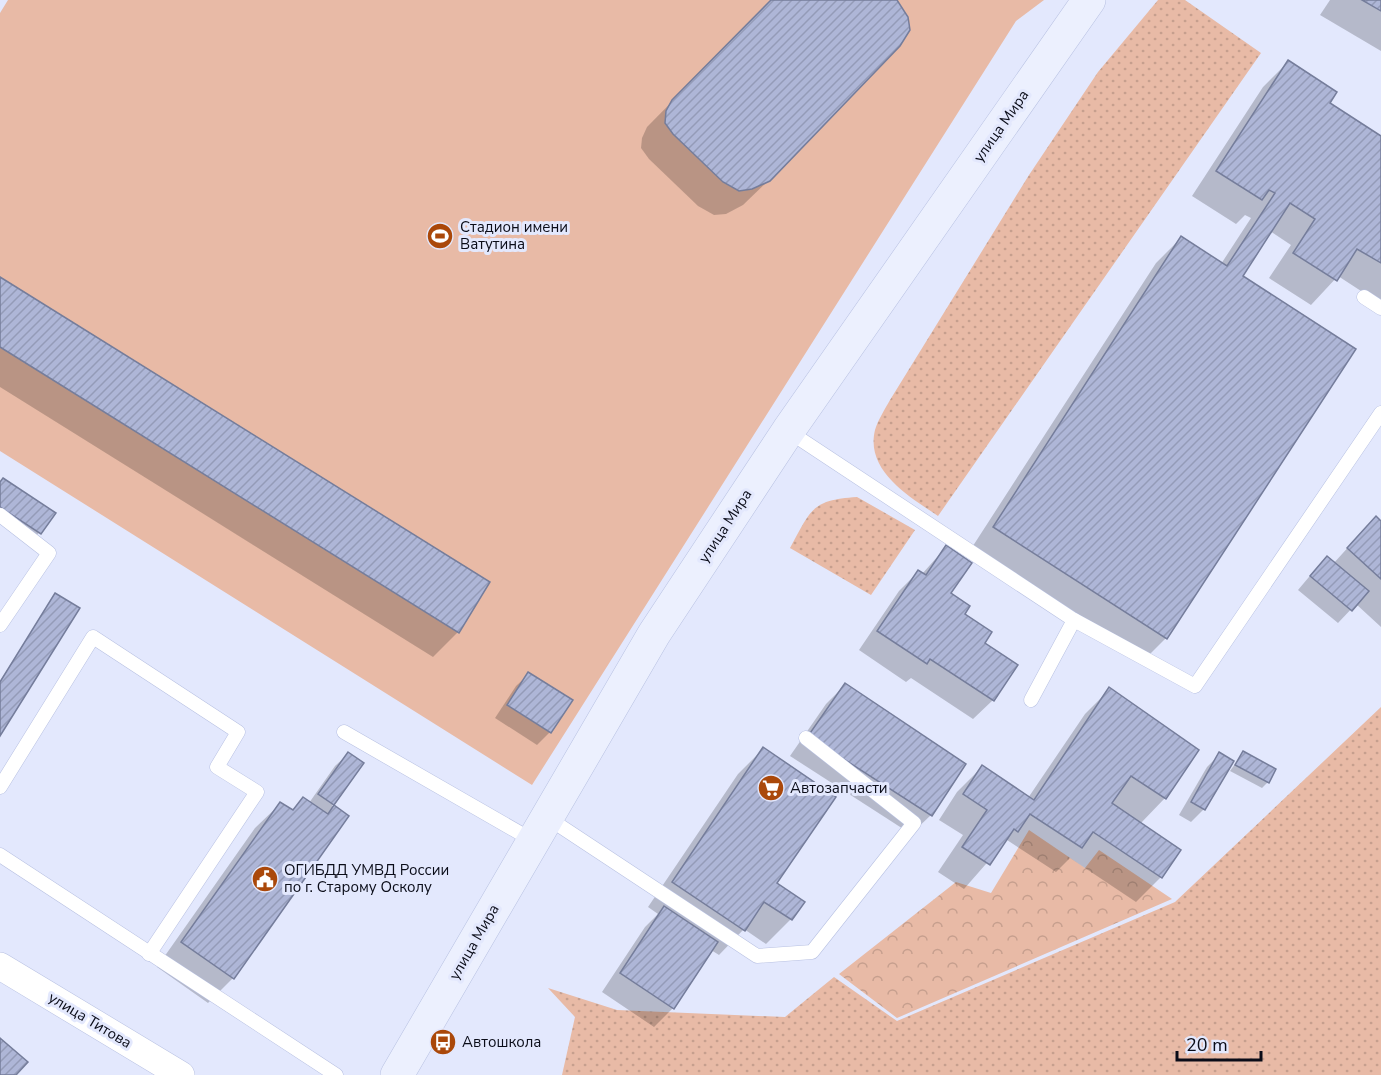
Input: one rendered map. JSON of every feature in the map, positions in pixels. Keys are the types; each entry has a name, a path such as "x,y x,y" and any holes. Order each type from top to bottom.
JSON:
{"main road":[{"name":"улица Мира","path":"397,1075 654,634 788,431 1089,0"}],"street":[{"name":"улица Титова","path":"0,966 181,1075"}],"lane":[{"path":"1364,297 1381,308"},
{"path":"788,431 1074,620 1195,686 1381,412"},
{"path":"0,515 48,553 0,624"},
{"path":"1030,700 1074,620"},
{"path":"0,787 93,637 238,732 217,767 258,792 149,954"},
{"path":"344,732 539,828 757,956 812,952 914,823 806,738"},
{"path":"0,855 336,1075"}],"green space":[{"name":"Стадион имени Ватутина","path":"8,0 1044,0 1016,21 532,785 0,451 0,13"},
{"path":"1158,0 1185,0 1261,53 938,516 903,491 883,470 874,445 878,422 1029,175 1098,72"},
{"path":"857,497 915,530 871,595 790,548 814,509 830,501"},
{"path":"1381,707 1381,1075 562,1075 575,1017 548,988 617,1010 785,1017 834,977 897,1021 1175,902"},
{"path":"1029,830 1085,868 1099,850 1172,899 897,1018 839,974 956,882 991,893"}],"building":[{"path":"771,0 897,0 908,17 910,30 900,46 770,181 752,189 739,191 723,182 673,134 665,123 666,111 672,100"},
{"path":"1362,0 1381,0 1381,11"},
{"path":"1288,60 1337,92 1330,103 1381,136 1381,263 1357,249 1337,281 1293,253 1315,219 1290,203 1243,276 1356,349 1167,639 993,527 1181,236 1227,266 1275,193 1269,190 1262,200 1216,171"},
{"path":"0,277 490,582 459,633 0,347"},
{"path":"3,478 56,513 41,534 0,507 0,482"},
{"path":"1376,516 1381,521 1381,579 1347,548"},
{"path":"946,545 972,563 951,593 970,606 965,614 992,632 985,643 1018,665 994,701 930,659 927,664 877,631 918,570 926,575"},
{"path":"1327,556 1369,591 1352,611 1310,576"},
{"path":"55,593 80,608 0,736 0,682"},
{"path":"528,672 573,700 551,733 507,705"},
{"path":"845,683 966,764 932,816 808,736"},
{"path":"1109,687 1199,750 1166,799 1131,776 1112,803 1181,850 1162,878 1093,832 1082,848 1030,814 1018,832 1014,829 990,865 962,847 987,810 963,794 982,765 1034,800"},
{"path":"763,747 836,797 777,883 805,902 792,920 764,902 745,931 672,882"},
{"path":"1243,751 1276,769 1269,783 1235,765"},
{"path":"348,752 364,763 334,805 318,794"},
{"path":"1219,752 1234,761 1205,810 1191,802"},
{"name":"ОГИБДД УМВД России по г. Старому Осколу","path":"303,797 328,814 334,805 349,816 234,979 181,942 280,802 293,810"},
{"path":"664,906 718,942 674,1009 620,973"},
{"path":"0,1038 28,1062 16,1075 0,1075"}],"place":[{"name":"Стадион имени Ватутина","path":"440,236"},
{"name":"Автозапчасти","path":"771,788"},
{"name":"ОГИБДД УМВД России по г. Старому Осколу","path":"265,879"},
{"name":"Автошкола","path":"443,1042"}]}
